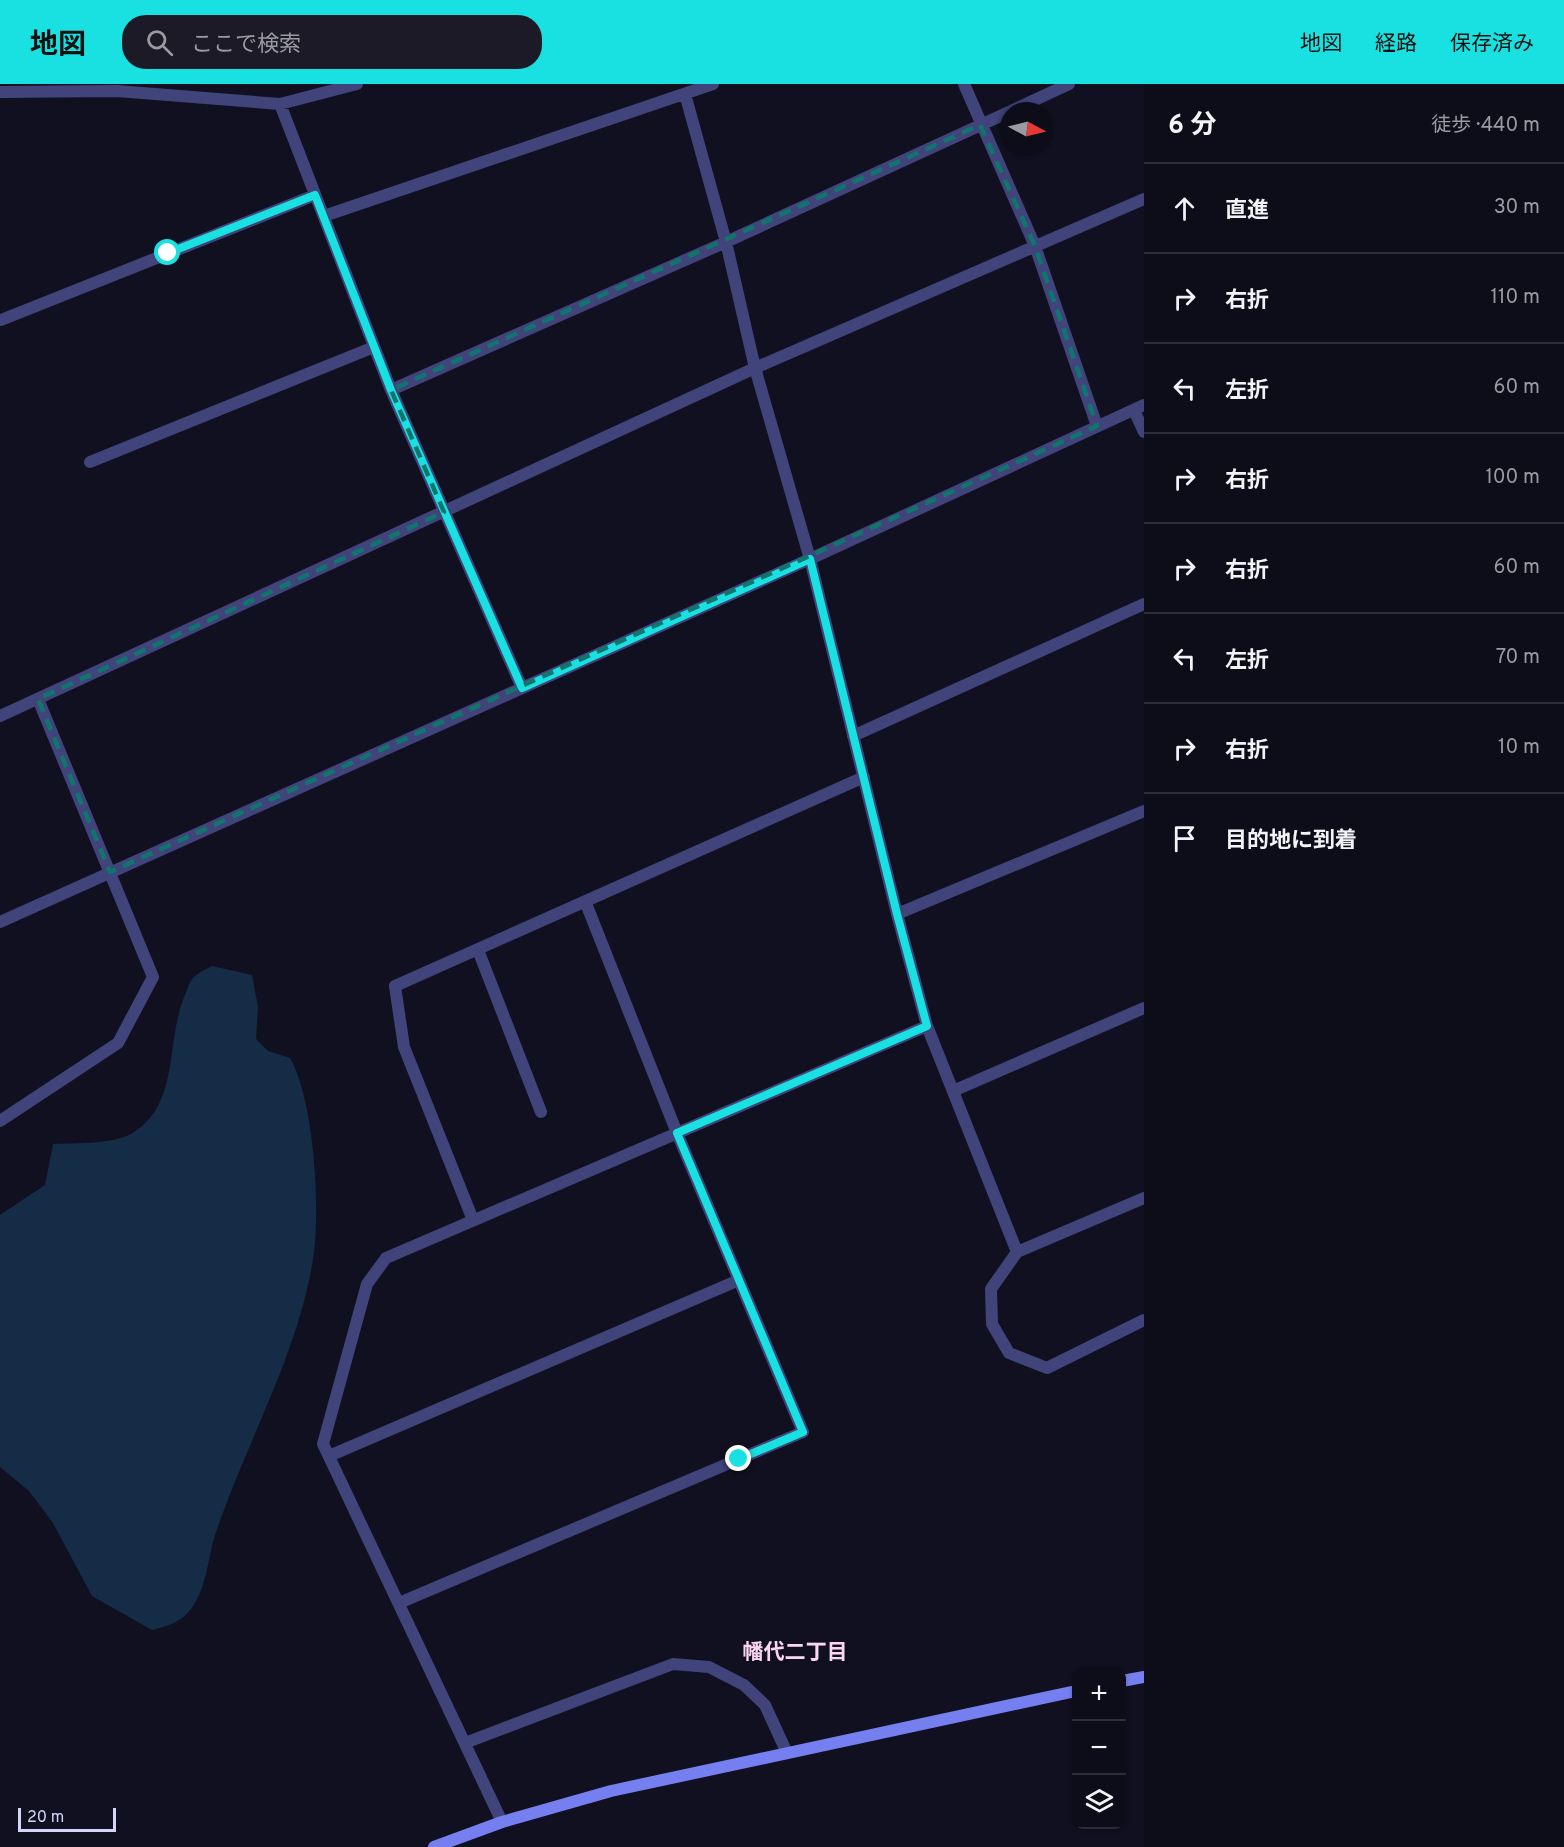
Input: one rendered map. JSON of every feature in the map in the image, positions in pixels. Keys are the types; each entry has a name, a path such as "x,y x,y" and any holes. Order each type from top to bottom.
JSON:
{"street":[{"path":"0,92 117,91 280,104 357,84"},
{"path":"324,216 713,84"},
{"path":"964,84 980,125 1035,246 1097,426"},
{"path":"1030,102 1069,84"},
{"path":"685,94 726,242 755,368 810,559 897,914 927,1026 1017,1252"},
{"path":"280,104 391,390 522,688"},
{"path":"391,390 726,242 1000,116"},
{"path":"1,320 315,195"},
{"path":"0,716 755,368 1144,199"},
{"path":"90,462 374,347"},
{"path":"0,922 810,559 1139,407 1144,432"},
{"path":"853,736 1144,604"},
{"path":"0,1121 118,1043 153,977 38,699"},
{"path":"474,1220 404,1047 395,987 864,777"},
{"path":"897,914 1144,811"},
{"path":"399,1603 803,1432 677,1133 585,901"},
{"path":"478,950 541,1112"},
{"path":"953,1091 1144,1008"},
{"path":"502,1822 323,1444 367,1284 386,1258 927,1026"},
{"path":"1144,1198 1017,1252 991,1289 992,1324 1009,1353 1047,1368 1144,1320"},
{"path":"329,1456 739,1280"},
{"path":"465,1743 673,1664 709,1667 744,1685 765,1705 787,1754"},
{"path":"1126,1680 1144,1677"},
{"path":"434,1847 502,1822 611,1791 1072,1692"}],"highlighted area":[{"path":"980,125 1035,246 1097,426 110,872 38,699 444,512 391,390"}],"water":[{"path":"212,966 252,975 258,1007 256,1039 268,1051 290,1058 298,1076 305,1100 314,1156 315,1238 306,1294 296,1329 228,1498 213,1541 201,1591 183,1618 152,1630 92,1596 53,1523 29,1491 0,1467 0,1215 45,1185 53,1144 114,1140 131,1134 147,1122 158,1106 165,1089 179,1013 188,986 195,976"}],"district":[{"name":"幡代二丁目","path":"795,1652"}],"route":[{"path":"168,253 315,195 391,390 522,688 810,559 897,914 927,1026 677,1133 803,1432 739,1459"}]}
